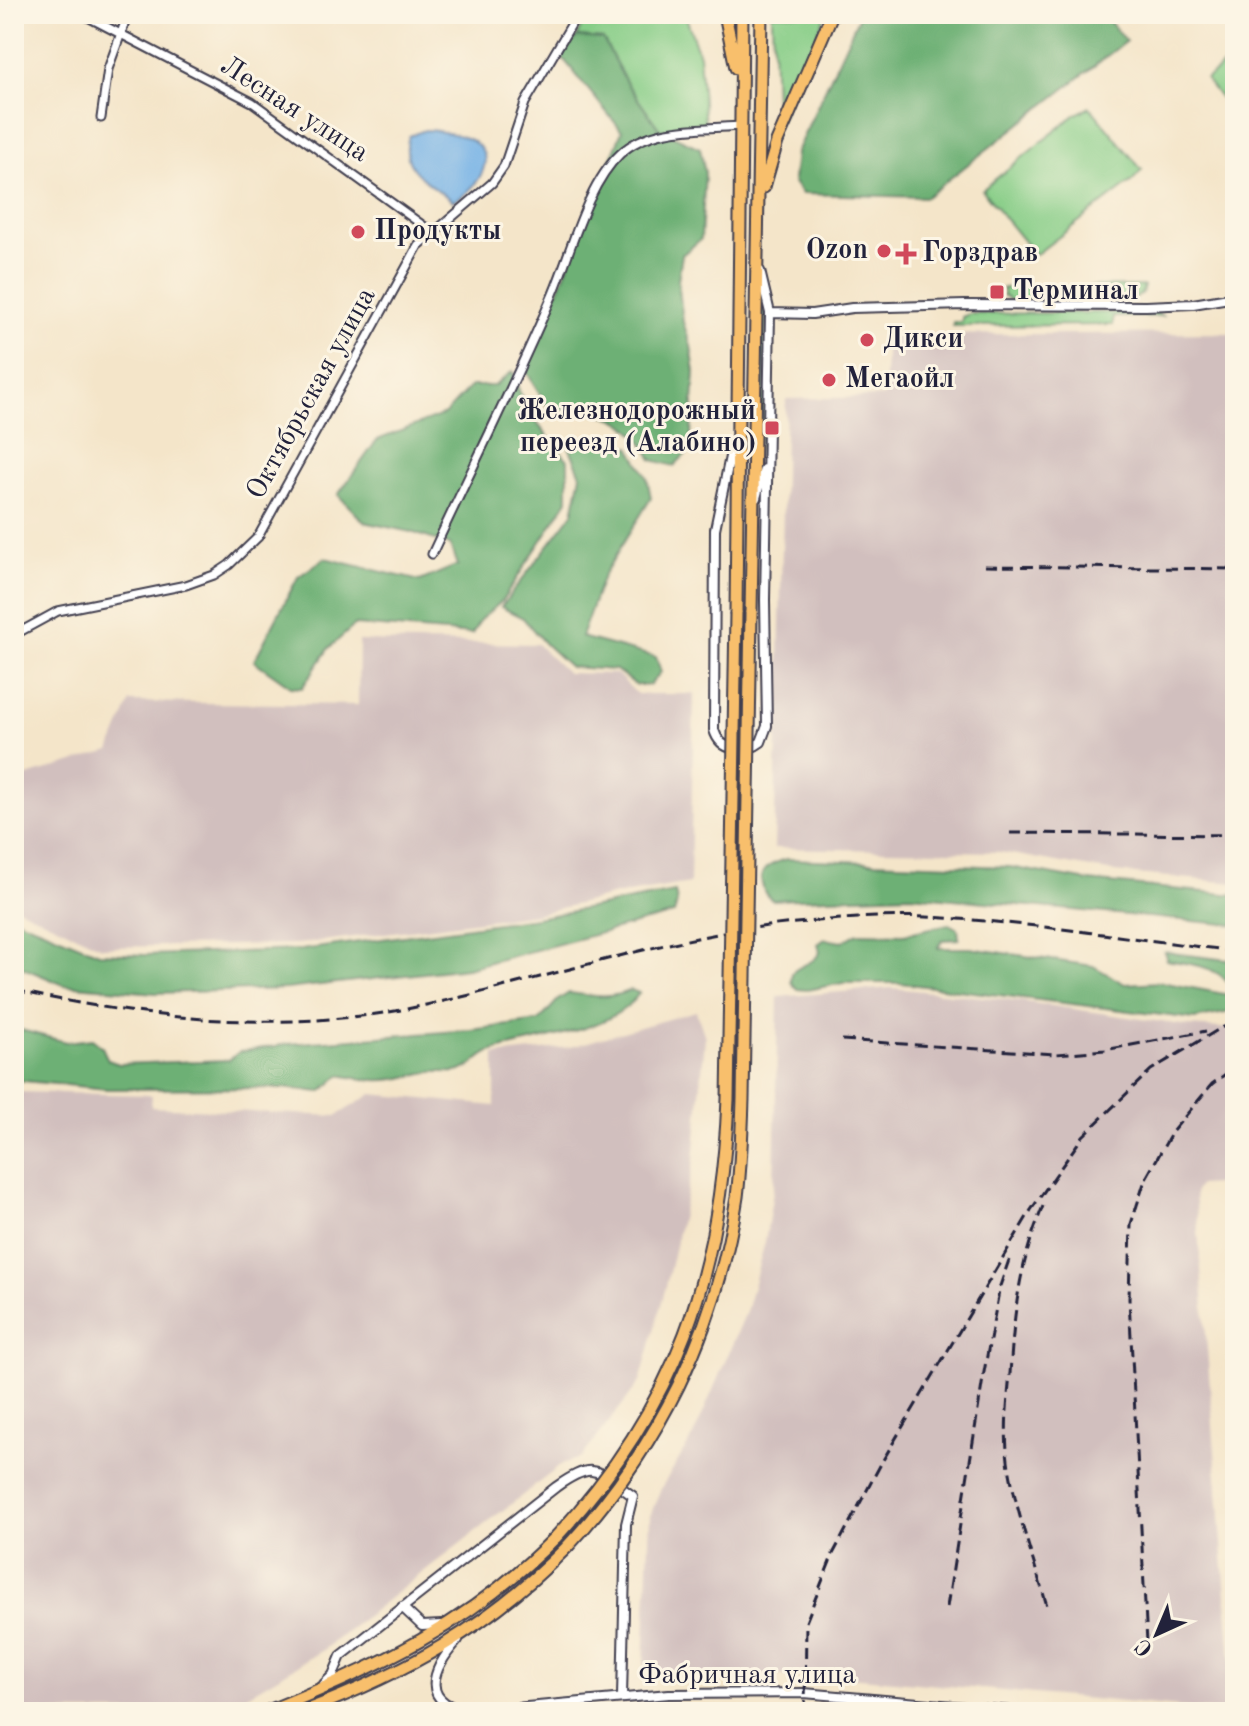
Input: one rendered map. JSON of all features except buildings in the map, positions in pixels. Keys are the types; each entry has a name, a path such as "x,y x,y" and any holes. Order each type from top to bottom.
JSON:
{"highway":[{"path":"725,14 742,110"},
{"path":"266,1712 392,1658 461,1617 516,1575 556,1537 617,1463 664,1383 699,1295 716,1227 726,1155 728,1099 742,14"},
{"path":"302,1712 399,1671 463,1635 514,1596 567,1547 591,1522 629,1471 678,1389 714,1300 731,1229 741,1156 761,14"},
{"path":"759,203 777,142 832,14"}],"street":[{"name":"Лесная улица","path":"82,14 252,102 432,232"},
{"path":"101,118 108,69 128,14"},
{"name":"Октябрьская улица","path":"14,635 58,611 186,585 229,565 258,537 418,246 492,183 504,166 525,103 575,14"},
{"path":"432,554 550,301 598,180 621,152 647,137 674,131 742,126"},
{"path":"739,394 733,448 718,511 714,552 714,730 719,741 736,749 756,746 766,732 770,313 757,258"},
{"path":"770,313 812,314 852,308 952,305 1146,306 1193,304 1235,297"},
{"path":"752,515 767,454"},
{"path":"310,1694 328,1681 341,1656 402,1607 564,1482 579,1472 598,1471 633,1496 626,1524 622,1697"},
{"path":"402,1607 417,1623 427,1627 461,1617"},
{"path":"463,1635 436,1669 435,1686 450,1706 472,1712"},
{"name":"Фабричная улица","path":"472,1712 669,1694 804,1693 1022,1712"}],"shaded area":[{"path":"1235,333 1235,883 1114,872 1000,852 774,848 786,399 884,397 887,335"},
{"path":"359,641 537,644 567,673 617,674 637,694 694,694 690,883 615,895 536,914 298,944 102,947 14,906 14,780 110,751 130,702 358,705"},
{"path":"892,988 1012,1000 1189,1026 1235,1029 1235,1183 1199,1185 1195,1192 1235,1712 827,1675 658,1678 644,1666 650,1516 661,1488 693,1437 746,1312 765,1242 774,1185 778,997"},
{"path":"696,1011 705,1037 694,1161 666,1286 640,1382 581,1458 564,1463 320,1652 229,1706 204,1712 14,1712 14,1092 152,1095 151,1107 336,1116 372,1094 495,1106 495,1055 571,1047"}],"green space":[{"path":"586,14 685,14 699,55 705,126 660,130 627,84 603,39 577,37"},
{"path":"772,14 826,14 776,128 772,18"},
{"path":"860,14 1111,14 1109,21 1126,41 926,197 802,194 793,181 796,152"},
{"path":"577,37 603,39 627,84 660,130 700,148 705,173 701,239 682,255 678,280 683,322 695,372 690,450 674,466 652,460 633,432 610,417 549,409 526,371 622,131 561,56"},
{"path":"1235,56 1235,118 1206,79"},
{"path":"1090,107 1142,170 1035,255 982,190 1076,114"},
{"path":"1144,286 1135,299 1010,300 1003,295 1003,288"},
{"path":"761,292 766,313 764,443 759,471"},
{"path":"1157,312 1162,316 1113,317 1113,325 953,326 953,322 962,322 962,317 969,314"},
{"path":"513,371 528,410 568,460 568,500 502,601 480,620 472,634 355,625 329,648 302,688 291,687 254,661 298,577 325,558 420,581 458,565 450,545 411,532 364,522 338,495 377,440 445,414 471,386 494,386"},
{"path":"591,435 608,446 630,447 647,477 651,498 603,576 581,637 656,657 661,672 650,685 636,685 616,670 570,667 523,618 501,607 573,513 581,475 568,444"},
{"path":"786,859 1010,867 1088,881 1235,895 1235,925 910,895 772,900 763,889 762,874 768,867"},
{"path":"675,892 677,902 674,914 467,968 286,989 156,993 64,985 14,964 14,918 99,953 145,955 301,950 536,918"},
{"path":"949,924 958,929 959,939 942,940 938,948 970,948 1093,966 1125,984 1161,982 1235,996 1235,1011 1195,1019 900,983 843,983 807,990 797,989 791,982 792,973 817,956 820,952 818,944 825,939 842,942 858,933 904,934"},
{"path":"1164,952 1235,961 1235,983 1227,982 1208,969 1167,960"},
{"path":"631,990 639,993 628,1006 612,1016 572,1032 493,1051 462,1071 431,1072 381,1080 340,1075 321,1092 282,1088 107,1089 14,1080 14,1028 66,1042 92,1039 102,1047 108,1060 119,1064 229,1060 239,1052 287,1044 471,1030 539,1021 569,993 607,996"}],"water":[{"path":"425,130 464,137 481,149 484,166 481,175 468,191 453,201 418,174 408,158 409,136"}],"railway":[{"path":"985,566 1235,569"},
{"path":"1010,833 1235,835"},
{"path":"14,990 168,1016 220,1020 323,1020 426,1005 702,937 796,923 877,917 1004,923 1235,951"},
{"path":"805,1712 806,1622 833,1554 883,1460 1031,1210 1083,1136 1151,1070 1221,1028 1235,1023"},
{"path":"842,1040 1056,1054 1105,1050 1206,1031"},
{"path":"1147,1643 1129,1299 1131,1224 1145,1180 1172,1132 1212,1084 1235,1067"},
{"path":"1043,1206 1028,1248 1019,1289 1006,1432 1016,1503 1048,1609"},
{"path":"947,1607 984,1372 1000,1286 1009,1260"}],"place":[{"name":"Продукты","path":"358,232"},
{"name":"Ozon","path":"884,251"},
{"name":"Горздрав","path":"906,254"},
{"name":"Терминал","path":"997,292"},
{"name":"Дикси","path":"867,340"},
{"name":"Мегаойл","path":"829,380"},
{"name":"Железнодорожный переезд (Алабино)","path":"772,428"}]}
